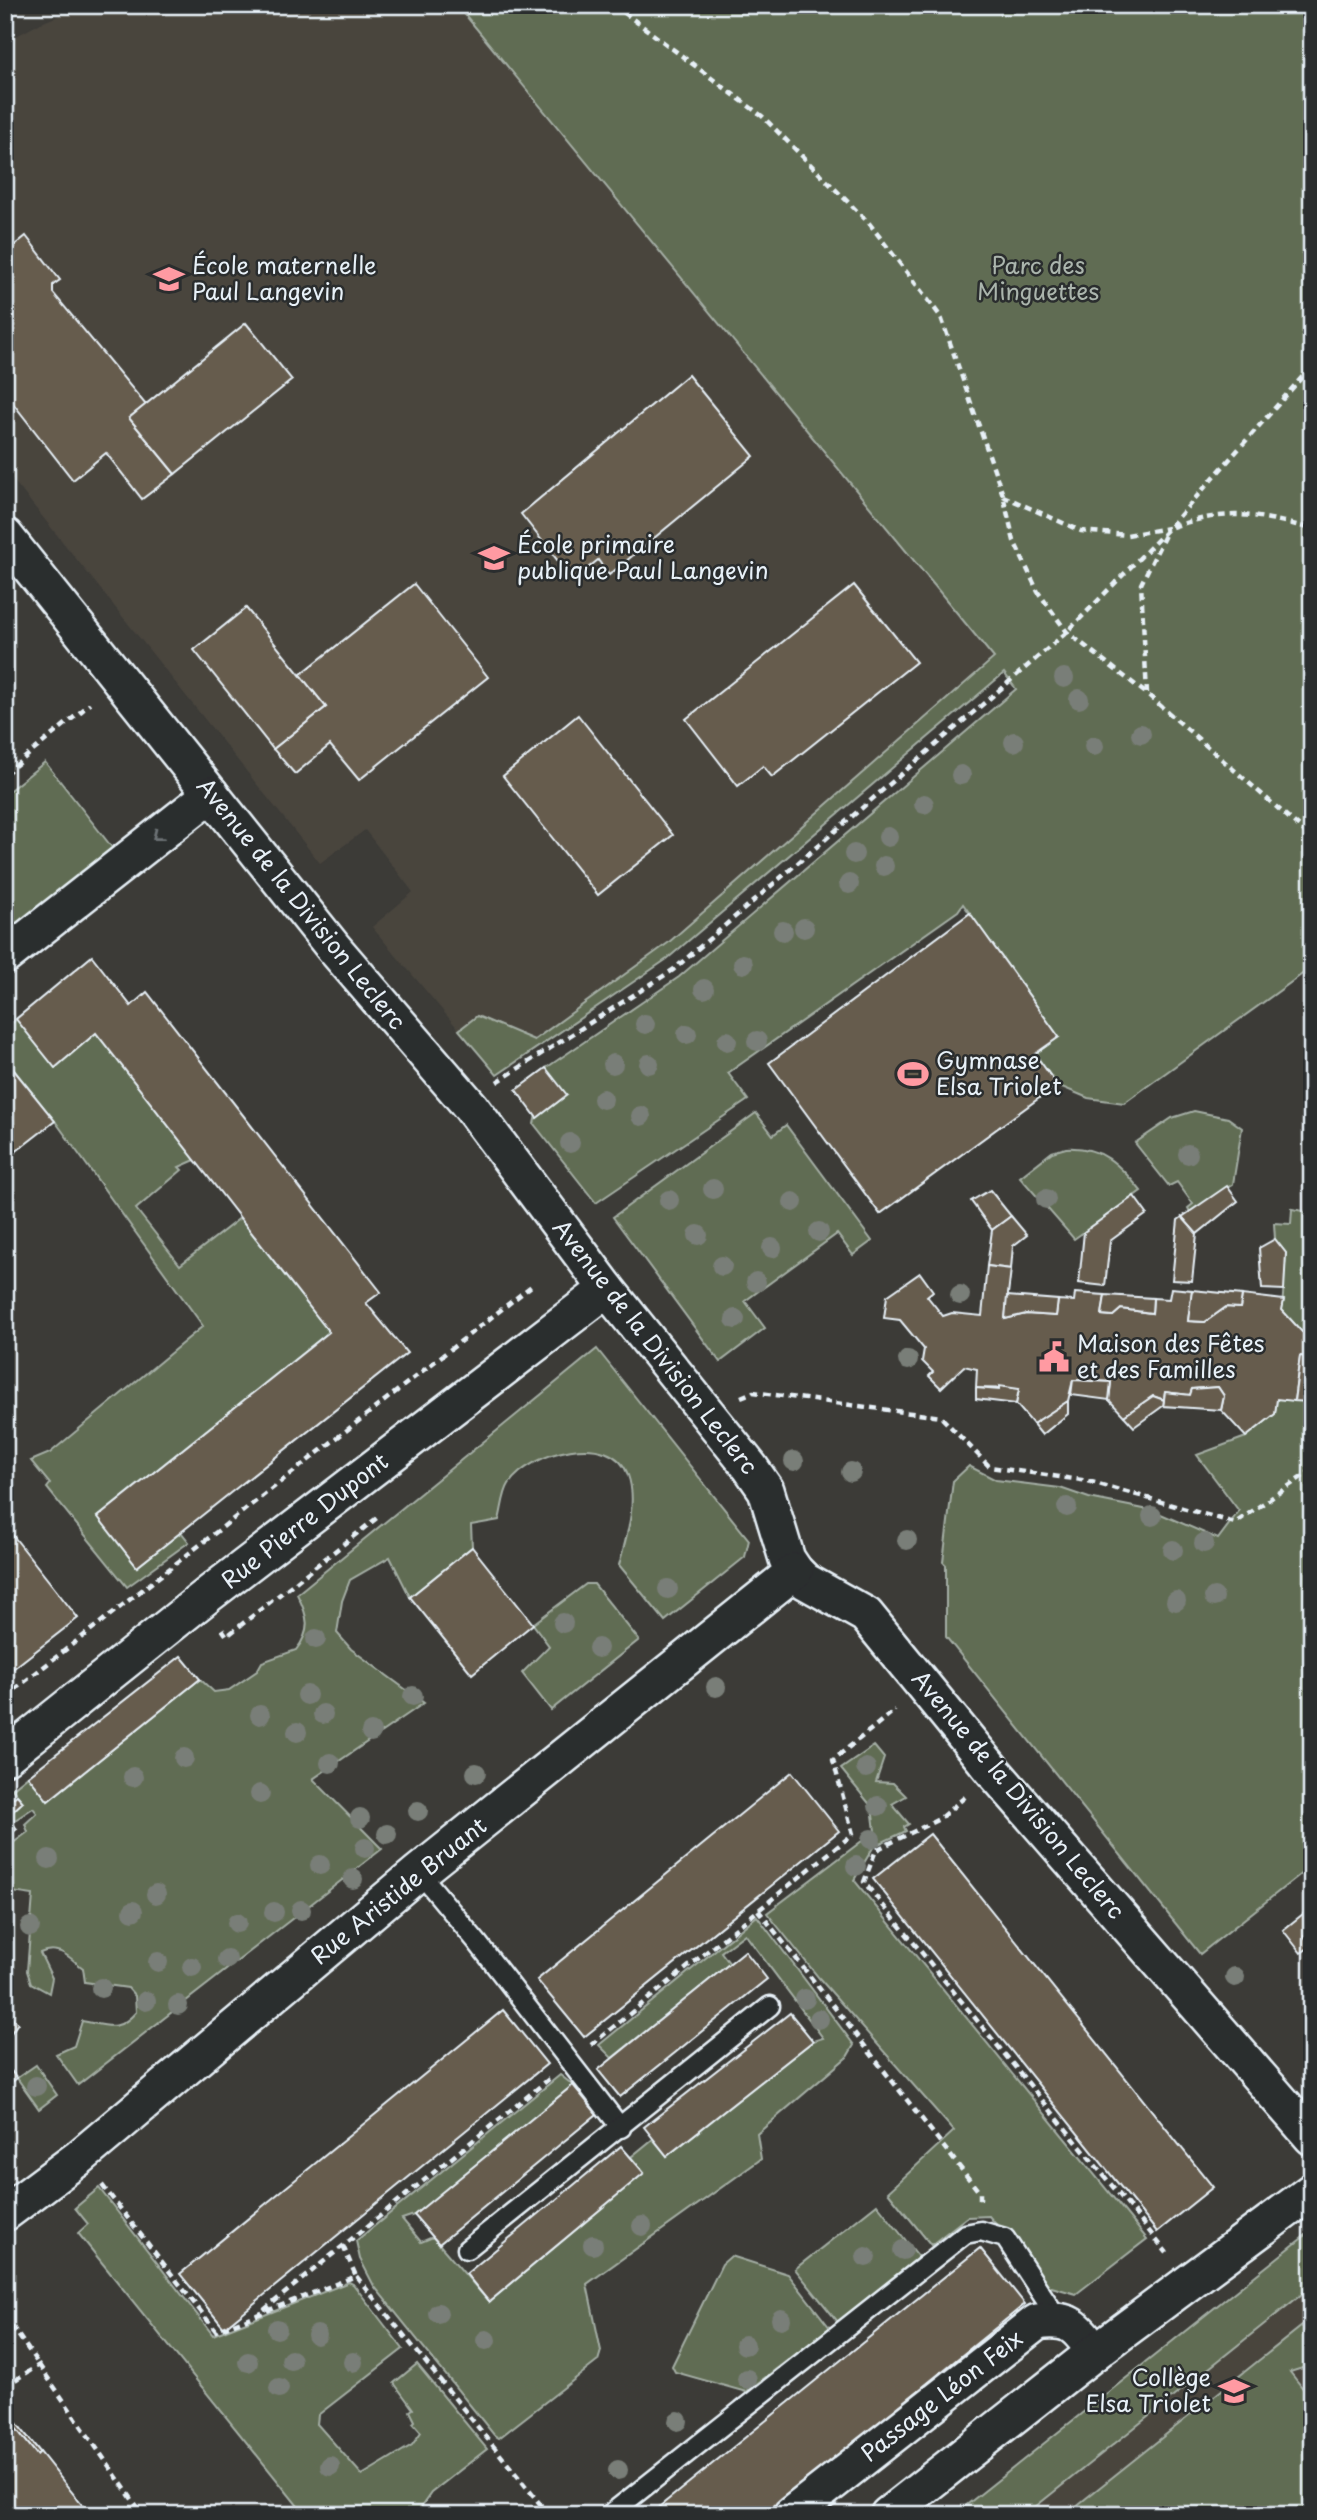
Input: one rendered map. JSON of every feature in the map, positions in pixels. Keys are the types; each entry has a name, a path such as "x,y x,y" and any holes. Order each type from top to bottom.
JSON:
{"street":[{"name":"Avenue de la Division Leclerc","path":"5,536 333,947 471,1107 607,1289 766,1490 787,1559 795,1571 805,1581 866,1615 995,1772 1312,2137"},
{"path":"5,956 211,794"},
{"name":"Rue Pierre Dupont","path":"5,1757 209,1594 607,1289"},
{"name":"Rue Aristide Bruant","path":"5,2213 80,2157 419,1872 795,1571"},
{"path":"888,2515 1095,2352 1312,2191"},
{"path":"1058,2319 1077,2328 1095,2352"},
{"name":"Passage Léon Feix","path":"791,2515 1037,2322 1058,2319"}],"lane":[{"path":"419,1872 621,2128"},
{"path":"467,2249 770,2006"},
{"path":"609,2515 965,2234 981,2231 1005,2238 1058,2319"}],"path":[{"path":"614,5 762,116 869,223 940,317 1003,495 1014,541 1038,592 1067,632 1147,694 1312,838"},
{"path":"471,1107 496,1083 673,970 1067,632 1169,528 1312,366"},
{"path":"1003,495 1081,531 1127,535 1169,528 1210,515 1260,515 1312,529"},
{"path":"1147,694 1141,584 1169,528"},
{"path":"5,774 90,704"},
{"path":"5,1697 534,1284"},
{"path":"738,1398 753,1392 941,1417 990,1466 1088,1481 1235,1523 1312,1470"},
{"path":"264,2310 853,1834 833,1760 925,1686"},
{"path":"995,1772 939,1819 876,1850 864,1882 1190,2281"},
{"path":"758,1910 979,2193 981,2231"},
{"path":"80,2157 216,2331 356,2276"},
{"path":"343,2246 356,2276 549,2515"},
{"path":"5,2316 41,2364 143,2515"},
{"path":"5,2386 41,2364"}],"shaded area":[{"name":"École primaire publique Paul Langevin","path":"85,5 457,5 994,658 668,943 497,1075 372,927 413,892 365,830 320,863 5,470 5,42 41,23"},
{"name":"Collège Elsa Triolet","path":"1312,2267 1312,2515 1002,2515"}],"green space":[{"name":"Parc des Minguettes","path":"457,5 1311,5 1308,11 1312,16 1312,967 1124,1103 1088,1098 1057,1085 1035,1054 1059,1037 963,904 958,911 728,1073 748,1100 596,1203 534,1124 546,1068 679,977 1016,689 1004,673 667,959 497,1075 459,1030 477,1016 534,1040 668,943 994,658"},
{"path":"45,762 114,850 5,937 5,794"},
{"path":"16,1019 55,1067 96,1033 195,1160 179,1167 182,1170 136,1209 180,1265 240,1218 329,1332 98,1517 137,1567 181,1532 189,1542 127,1587 47,1488 50,1484 31,1461 50,1453 203,1326 55,1121 5,1059 5,1031"},
{"path":"1194,1111 1228,1118 1242,1128 1233,1184 1190,1212 1188,1208 1193,1204 1177,1182 1169,1186 1135,1143 1172,1118"},
{"path":"756,1113 773,1135 786,1125 872,1241 853,1255 837,1234 745,1301 765,1328 720,1362 613,1217"},
{"path":"1066,1148 1090,1150 1109,1159 1141,1191 1074,1239 1020,1177 1052,1152"},
{"path":"1292,1209 1303,1211 1312,1223 1312,1333 1302,1332 1282,1310 1286,1253 1275,1239 1274,1223 1291,1224"},
{"path":"597,1349 749,1540 745,1557 665,1621 619,1565 631,1509 628,1475 619,1461 606,1453 589,1449 570,1450 534,1463 519,1473 507,1488 499,1520 471,1525 472,1547 410,1597 390,1557 350,1580 342,1601 337,1633 351,1649 424,1703 313,1779 382,1849 78,2085 56,2054 74,2046 82,2021 112,2026 130,2019 136,2012 135,1996 128,1988 85,1982 83,1968 63,1953 52,1950 40,1953 52,1978 49,1993 31,1983 27,1971 33,1895 5,1891 5,1849 28,1832 25,1824 37,1813 33,1808 12,1822 5,1813 5,1804 12,1812 23,1802 12,1789 28,1776 48,1801 200,1679 214,1692 229,1690 257,1671 262,1662 296,1650 304,1636 307,1623 297,1594"},
{"path":"1277,1399 1312,1400 1312,1865 1200,1954 946,1637 946,1565 943,1562 953,1481 969,1466 996,1480 1060,1488 1089,1498 1154,1511 1218,1539 1239,1511 1197,1455 1246,1437 1275,1414"},
{"path":"586,1584 594,1584 639,1640 551,1710 522,1673 549,1646 533,1624"},
{"path":"874,1746 884,1758 876,1782 893,1783 906,1796 892,1804 909,1824 904,1827 906,1831 874,1846 854,1880 1147,2239 1076,2294 1048,2286 989,2216 967,2217 931,2245 888,2192 954,2131 819,1978 767,1913 875,1831 872,1807 841,1769"},
{"path":"757,1916 854,2045 847,2057 757,2134 761,2159 587,2284 601,2351 598,2361 499,2438 374,2286 360,2259 356,2241 560,2075 573,2085 414,2215 402,2219 421,2242 433,2237 489,2302 644,2173 631,2157 653,2139 667,2156 813,2041 823,2038 745,1934 721,1952 730,1964 612,2058 599,2045"},
{"path":"36,2065 57,2095 39,2109 17,2078"},
{"path":"99,2188 213,2335 349,2282 353,2284 403,2349 318,2415 317,2424 362,2475 412,2445 421,2432 413,2423 415,2421 410,2411 413,2409 394,2383 417,2364 487,2449 431,2493 419,2510 423,2515 320,2515 316,2509 305,2515 78,2233 88,2224 75,2208"},
{"path":"877,2204 919,2257 838,2322 795,2269"},
{"path":"1306,2235 1312,2243 1312,2286 1025,2515 954,2515"},
{"path":"731,2256 788,2274 830,2328 746,2392 675,2372 672,2366 722,2264"},
{"name":"Collège Elsa Triolet","path":"1312,2318 1312,2365 1290,2372 1312,2400 1312,2501 1295,2515 1065,2515"}],"building":[{"path":"26,236 60,280 53,285 53,293 146,405 129,418 175,474 142,499 106,453 73,480 5,393 5,253"},
{"path":"246,323 292,380 175,474 129,418"},
{"path":"688,375 754,456 609,575 598,560 573,580 521,514"},
{"path":"414,584 488,677 359,780 330,745 295,774 273,749 326,707 300,675"},
{"path":"854,585 916,662 772,777 763,766 738,786 686,719"},
{"path":"246,608 326,707 273,749 194,650"},
{"path":"578,715 673,835 598,895 503,776"},
{"name":"Gymnase Elsa Triolet","path":"970,913 1059,1037 1035,1054 1057,1085 880,1214 769,1063"},
{"path":"92,956 131,1006 147,992 381,1292 366,1303 407,1353 137,1567 98,1517 329,1332 96,1033 55,1068 16,1019"},
{"path":"5,1059 55,1121 5,1160"},
{"path":"546,1068 567,1095 537,1118 516,1090"},
{"path":"1227,1186 1238,1201 1197,1234 1182,1217"},
{"path":"990,1190 1011,1216 992,1230 971,1201"},
{"path":"1134,1196 1147,1214 1110,1241 1105,1286 1079,1283 1084,1232"},
{"path":"1011,1216 1027,1235 1013,1246 1011,1269 987,1266 992,1230"},
{"path":"1182,1217 1197,1234 1192,1281 1172,1280 1178,1220"},
{"path":"1275,1239 1286,1253 1284,1290 1262,1289 1259,1248"},
{"path":"987,1266 1011,1269 1005,1319 1026,1314 1056,1316 1058,1300 1074,1301 1075,1293 1105,1295 1102,1315 1113,1316 1121,1309 1152,1313 1153,1298 1169,1299 1171,1288 1192,1290 1188,1321 1205,1322 1226,1307 1240,1308 1242,1295 1284,1300 1282,1310 1302,1332 1312,1333 1312,1358 1300,1356 1294,1401 1277,1399 1275,1414 1246,1437 1221,1410 1224,1396 1218,1387 1192,1389 1190,1395 1165,1392 1164,1400 1153,1396 1124,1416 1109,1400 1111,1382 1073,1380 1068,1401 1033,1424 1016,1404 1019,1389 976,1388 977,1369 964,1366 941,1388 929,1376 933,1372 922,1361 924,1349 900,1320 884,1318 887,1296 920,1273 933,1291 927,1296 943,1316 952,1313 982,1316"},
{"path":"1192,1290 1242,1295 1240,1308 1226,1307 1205,1322 1188,1321"},
{"path":"1105,1295 1153,1298 1152,1313 1121,1309 1113,1316 1102,1315"},
{"path":"1007,1296 1058,1300 1056,1316 1026,1314 1005,1319"},
{"path":"1300,1356 1312,1358 1310,1402 1294,1401"},
{"path":"1073,1380 1111,1382 1109,1400 1071,1395"},
{"path":"999,1386 1019,1389 1016,1404 976,1399 976,1388 999,1390"},
{"path":"1218,1387 1224,1396 1221,1410 1163,1406 1165,1392 1190,1395 1192,1389"},
{"path":"1153,1396 1164,1400 1163,1406 1134,1427 1124,1416"},
{"path":"1068,1401 1068,1414 1042,1435 1033,1424"},
{"path":"7,1528 78,1618 5,1675 5,1529"},
{"path":"472,1547 533,1624 472,1674 410,1597"},
{"path":"181,1656 200,1679 48,1801 28,1776"},
{"path":"792,1772 839,1831 584,2037 537,1980"},
{"path":"17,1795 23,1802 12,1812 5,1804"},
{"path":"5,1813 17,1829 5,1838"},
{"path":"930,1834 1213,2187 1157,2232 873,1879"},
{"path":"1308,1910 1312,1914 1312,1930 1304,1936 1311,1946 1301,1953 1283,1930"},
{"path":"745,1951 767,1979 620,2097 598,2070"},
{"path":"503,2010 547,2064 224,2328 180,2274"},
{"path":"5,2013 18,2023 6,2040 5,2039"},
{"path":"790,2013 813,2041 667,2156 644,2127"},
{"path":"5,2064 17,2078 5,2088"},
{"path":"573,2085 597,2114 439,2244 414,2215"},
{"path":"621,2146 644,2173 489,2302 466,2274"},
{"path":"980,2248 1025,2304 765,2515 649,2515"},
{"path":"10,2415 40,2452 37,2455 10,2421 5,2425 5,2419"},
{"path":"10,2421 37,2455 40,2452 90,2515 5,2515 5,2425"}],"place":[{"name":"École maternelle Paul Langevin","path":"169,279"},
{"name":"École primaire publique Paul Langevin","path":"494,558"},
{"name":"Gymnase Elsa Triolet","path":"913,1074"},
{"name":"Maison des Fêtes et des Familles","path":"1054,1357"},
{"name":"Collège Elsa Triolet","path":"1234,2391"}]}
